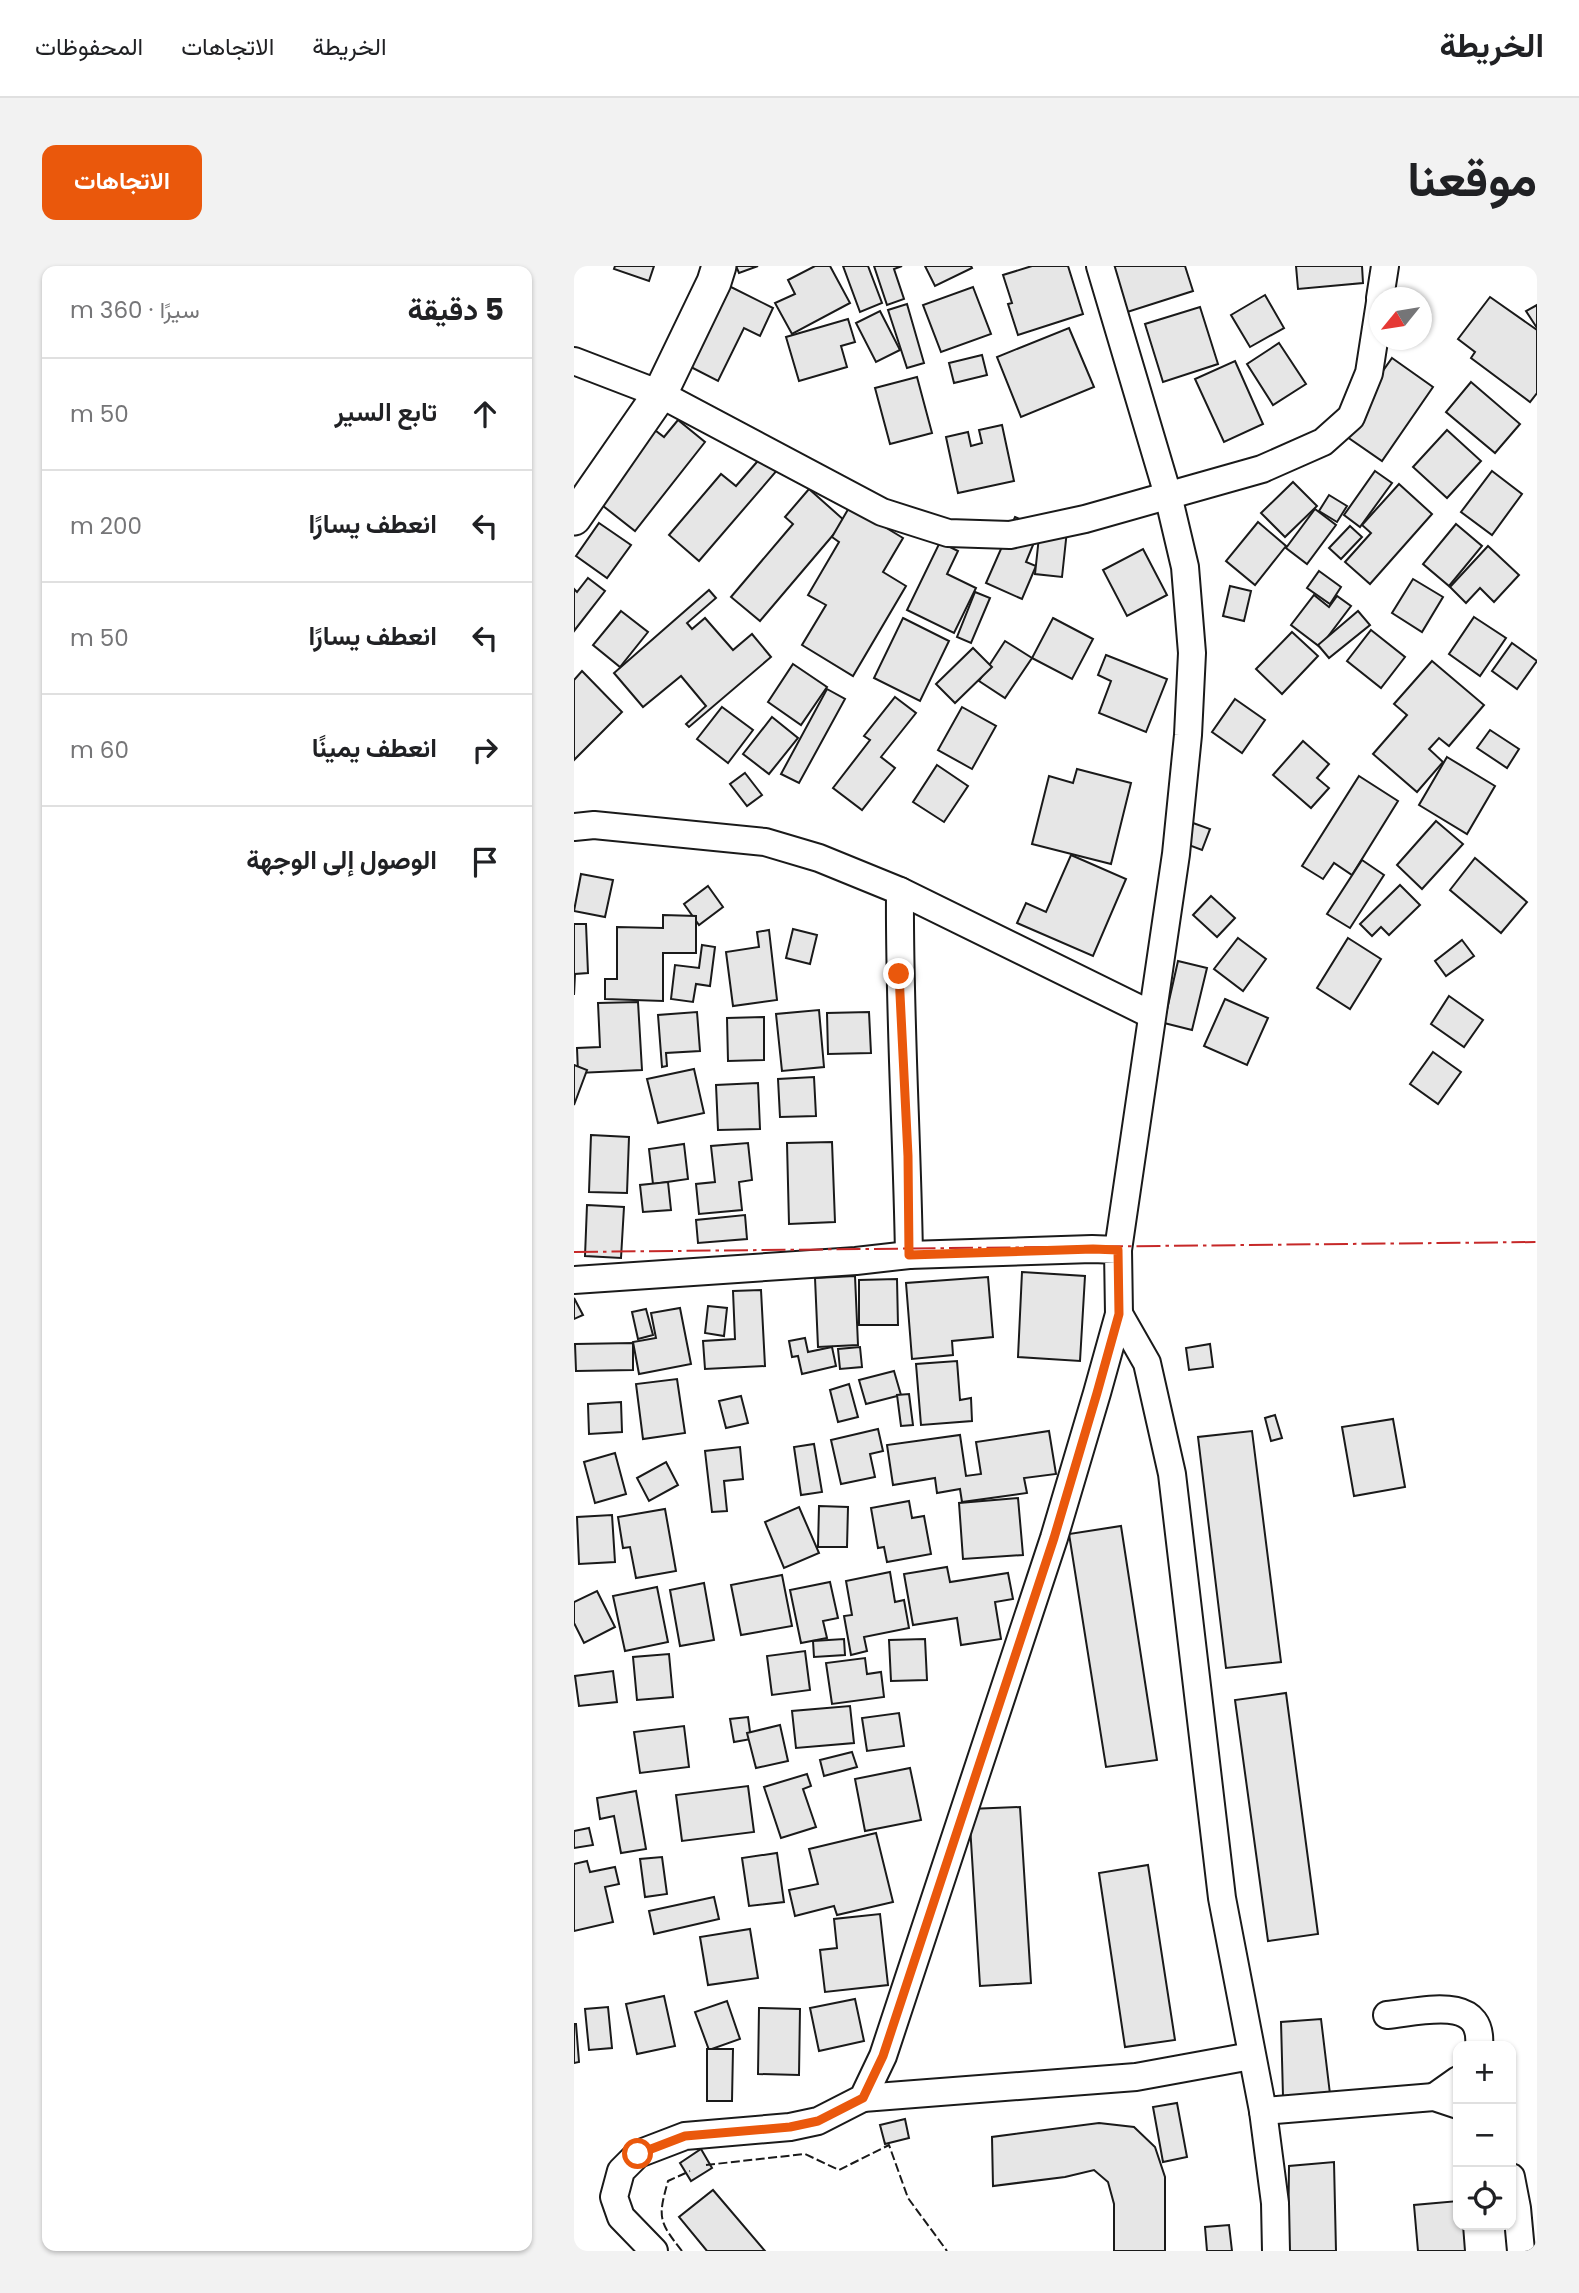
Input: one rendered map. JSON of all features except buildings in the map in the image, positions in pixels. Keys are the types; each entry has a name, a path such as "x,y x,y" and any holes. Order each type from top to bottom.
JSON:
{"street":[{"path":"574,518 660,394 714,282 719,266"},
{"path":"863,2098 883,2056 1054,1538 1119,1314 1118,1250 1176,854 1188,735 1192,653 1185,567 1168,495 1100,266"},
{"path":"1382,287 1385,266"},
{"path":"574,361 660,394 882,512 948,533 1010,535 1085,519 1262,469 1323,442 1350,417 1369,373 1372,350"},
{"path":"574,827 594,825 765,842 819,858 900,891 1152,1015"},
{"path":"900,891 899,974 908,1156 909,1255"},
{"path":"574,1280 909,1255 1118,1250"},
{"path":"1119,1314 1147,1363 1172,1474 1222,1898 1263,2111 1275,2203 1276,2251"},
{"path":"1387,2015 1442,2009 1461,2011 1474,2021 1480,2033 1479,2041"},
{"path":"654,2251 621,2217 614,2197 621,2171 638,2154 685,2136 790,2127 818,2121 863,2098 1136,2077 1251,2056"},
{"path":"1263,2111 1446,2101"},
{"path":"1516,2203 1521,2251"}],"fence":[{"path":"706,2165 805,2154 839,2170 889,2145 908,2198 947,2251"},
{"path":"682,2251 664,2225 662,2211 668,2181 690,2171"}],"power":[{"path":"574,1252 1537,1242"}],"route":[{"path":"638,2154 685,2136 790,2127 818,2121 863,2098 883,2056 1054,1538 1119,1314 1118,1250 909,1255 908,1156 899,974"}]}
